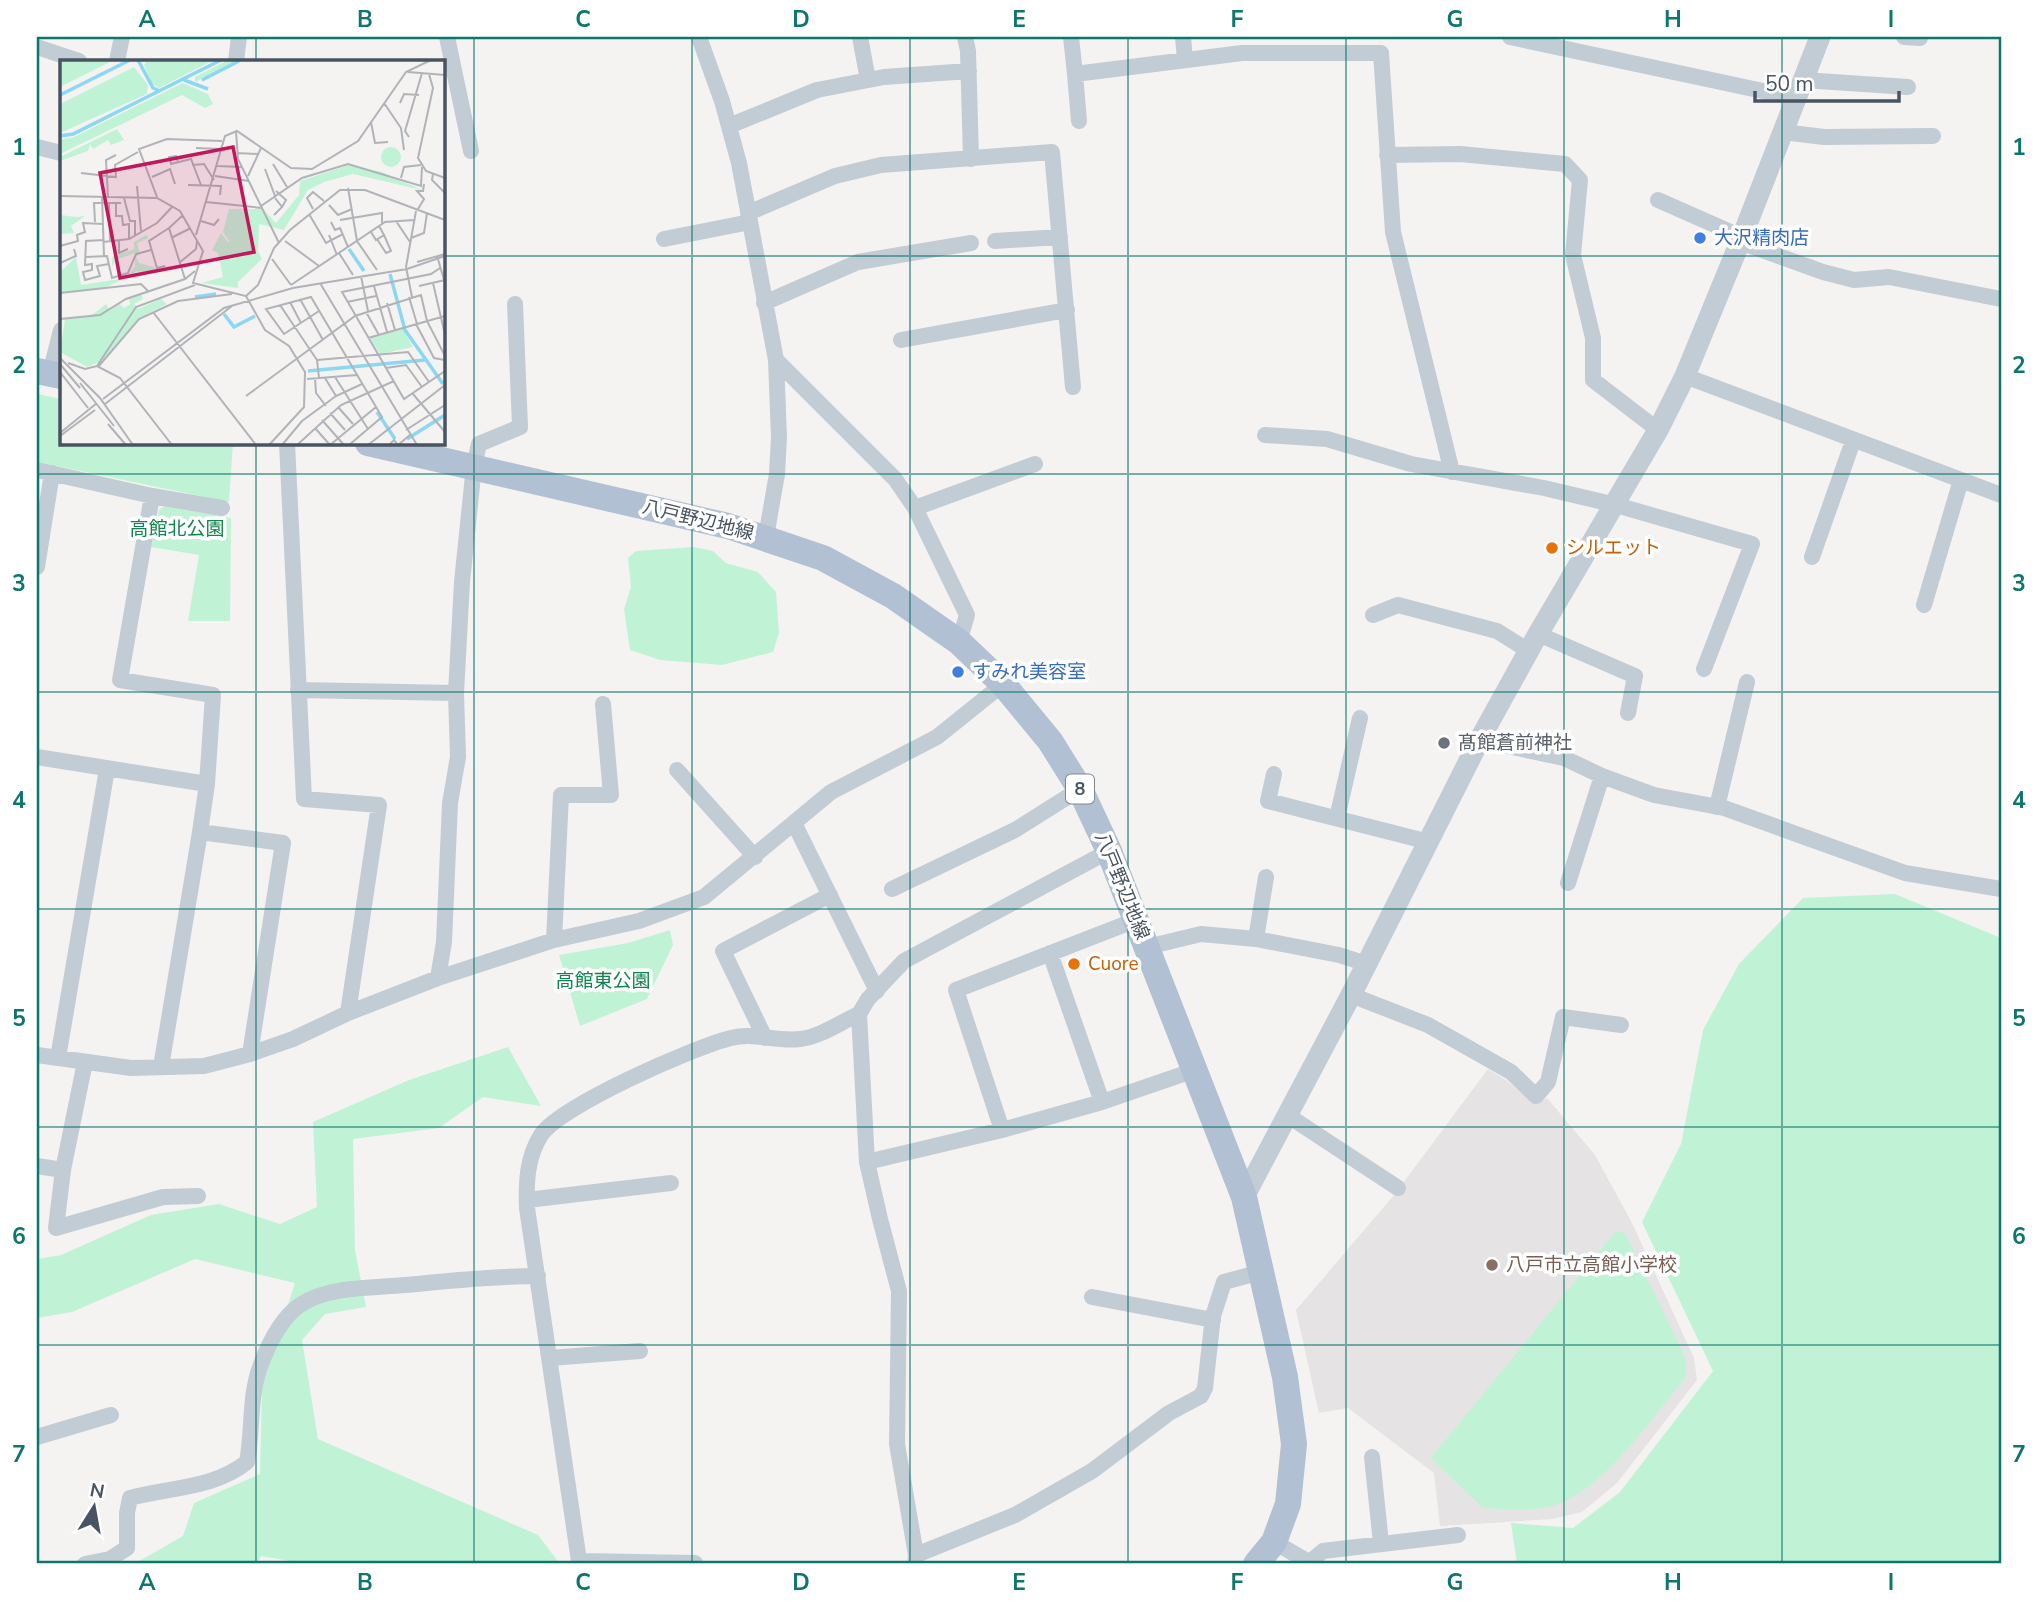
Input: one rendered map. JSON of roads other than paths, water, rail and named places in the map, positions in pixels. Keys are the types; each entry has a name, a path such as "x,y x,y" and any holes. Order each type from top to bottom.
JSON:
{"main road":[{"name":"八戸野辺地線","path":"372,444 728,526 822,558 893,596 959,642 1003,684 1050,741 1080,789 1110,851 1244,1197 1285,1377 1294,1444 1288,1504 1274,1542 1256,1564"}],"street":[{"path":"117,60 122,37"},
{"path":"236,60 239,37"},
{"path":"447,37 471,151"},
{"path":"699,37 729,127 776,360 779,437 777,474 765,537"},
{"path":"860,37 868,80"},
{"path":"965,37 969,71 971,159"},
{"path":"1071,37 1079,121"},
{"path":"1183,37 1185,60"},
{"path":"1510,37 1800,89 1908,87"},
{"path":"1244,1197 1367,964 1481,737 1533,642 1616,505 1685,376 1820,37"},
{"path":"1075,74 1242,53 1279,44 1381,53 1393,232 1452,472"},
{"path":"37,47 76,60"},
{"path":"729,127 817,90 868,80 969,71"},
{"path":"1783,132 1824,138 1933,136"},
{"path":"37,147 60,153"},
{"path":"664,239 749,218 835,176 881,165 1052,152 1073,387"},
{"path":"1387,155 1460,154 1565,164 1580,180 1573,255 1593,338 1593,380 1658,430"},
{"path":"1658,200 1741,239 1823,272 1854,280 1889,277 2001,299"},
{"path":"995,241 1060,237"},
{"path":"764,303 858,262 971,243"},
{"path":"438,978 444,942 450,803 458,757 456,693 462,582 474,467 480,444 520,427 515,304"},
{"path":"901,340 1067,310"},
{"path":"49,373 60,334"},
{"path":"776,360 895,479 915,508 967,615 959,642"},
{"path":"1685,376 2001,495"},
{"path":"1265,435 1327,439 1410,464 1544,488 1616,505 1752,544 1704,669"},
{"path":"1812,557 1853,441"},
{"path":"287,444 304,799 379,805 348,1013"},
{"path":"915,508 1035,464"},
{"path":"37,567 44,471 222,508"},
{"path":"1924,605 1961,480"},
{"path":"152,495 120,680 213,695 207,784 161,1067"},
{"path":"1373,615 1398,605 1497,631 1634,676 1628,713"},
{"path":"1717,807 1746,682"},
{"path":"37,1055 131,1068 204,1066 293,1039 348,1013 438,978 554,940 639,921 704,897 831,792 937,737 1003,684"},
{"path":"298,690 456,693"},
{"path":"554,940 561,795 611,795 603,704"},
{"path":"1337,818 1360,718"},
{"path":"1481,737 1498,744 1563,758 1654,795 1717,807 1905,873 2001,889"},
{"path":"37,757 207,784"},
{"path":"58,1058 107,769"},
{"path":"677,770 755,857"},
{"path":"1274,774 1268,801 1429,842"},
{"path":"1568,883 1602,776"},
{"path":"892,889 1015,830 1080,789"},
{"path":"794,823 877,991"},
{"path":"200,832 283,843 250,1054"},
{"path":"695,1563 579,1561 527,1200 526,1178 533,1152 542,1133 565,1113 648,1070 729,1038 751,1034 765,1038 802,1039 859,1014 904,961 1110,851"},
{"path":"1256,939 1266,877"},
{"path":"765,1038 723,951 830,895"},
{"path":"1002,1130 956,990 1136,920"},
{"path":"1147,947 1200,934 1256,939 1339,955 1367,964"},
{"path":"1050,953 1102,1102"},
{"path":"1351,995 1428,1025 1511,1072 1536,1096 1548,1082 1563,1017 1621,1026"},
{"path":"859,1014 867,1162 899,1292 897,1444 915,1560 1014,1515 1092,1471 1168,1413 1201,1396 1205,1388 1213,1320 1224,1282 1261,1272"},
{"path":"85,1062 64,1170 56,1228 163,1197 198,1196"},
{"path":"867,1162 1002,1130 1102,1102 1195,1070"},
{"path":"1287,1115 1398,1188"},
{"path":"37,1166 64,1170"},
{"path":"527,1200 671,1182"},
{"path":"85,1564 110,1559 127,1548 130,1498 187,1488 236,1471 247,1462 259,1368 276,1331 301,1305 336,1291 496,1276 538,1276"},
{"path":"1092,1297 1213,1320"},
{"path":"550,1358 640,1352"},
{"path":"37,1437 111,1415"},
{"path":"1372,1457 1381,1543"},
{"path":"1274,1542 1311,1563 1323,1551 1458,1535"}],"place":[{"name":"大沢精肉店","path":"1700,238"},
{"name":"シルエット","path":"1552,548"},
{"name":"すみれ美容室","path":"958,672"},
{"name":"髙館蒼前神社","path":"1444,743"},
{"name":"Cuore","path":"1074,964"},
{"name":"八戸市立高館小学校","path":"1492,1265"}],"park label":[{"name":"高館北公園","path":"177,529"},
{"name":"高館東公園","path":"603,981"}]}
